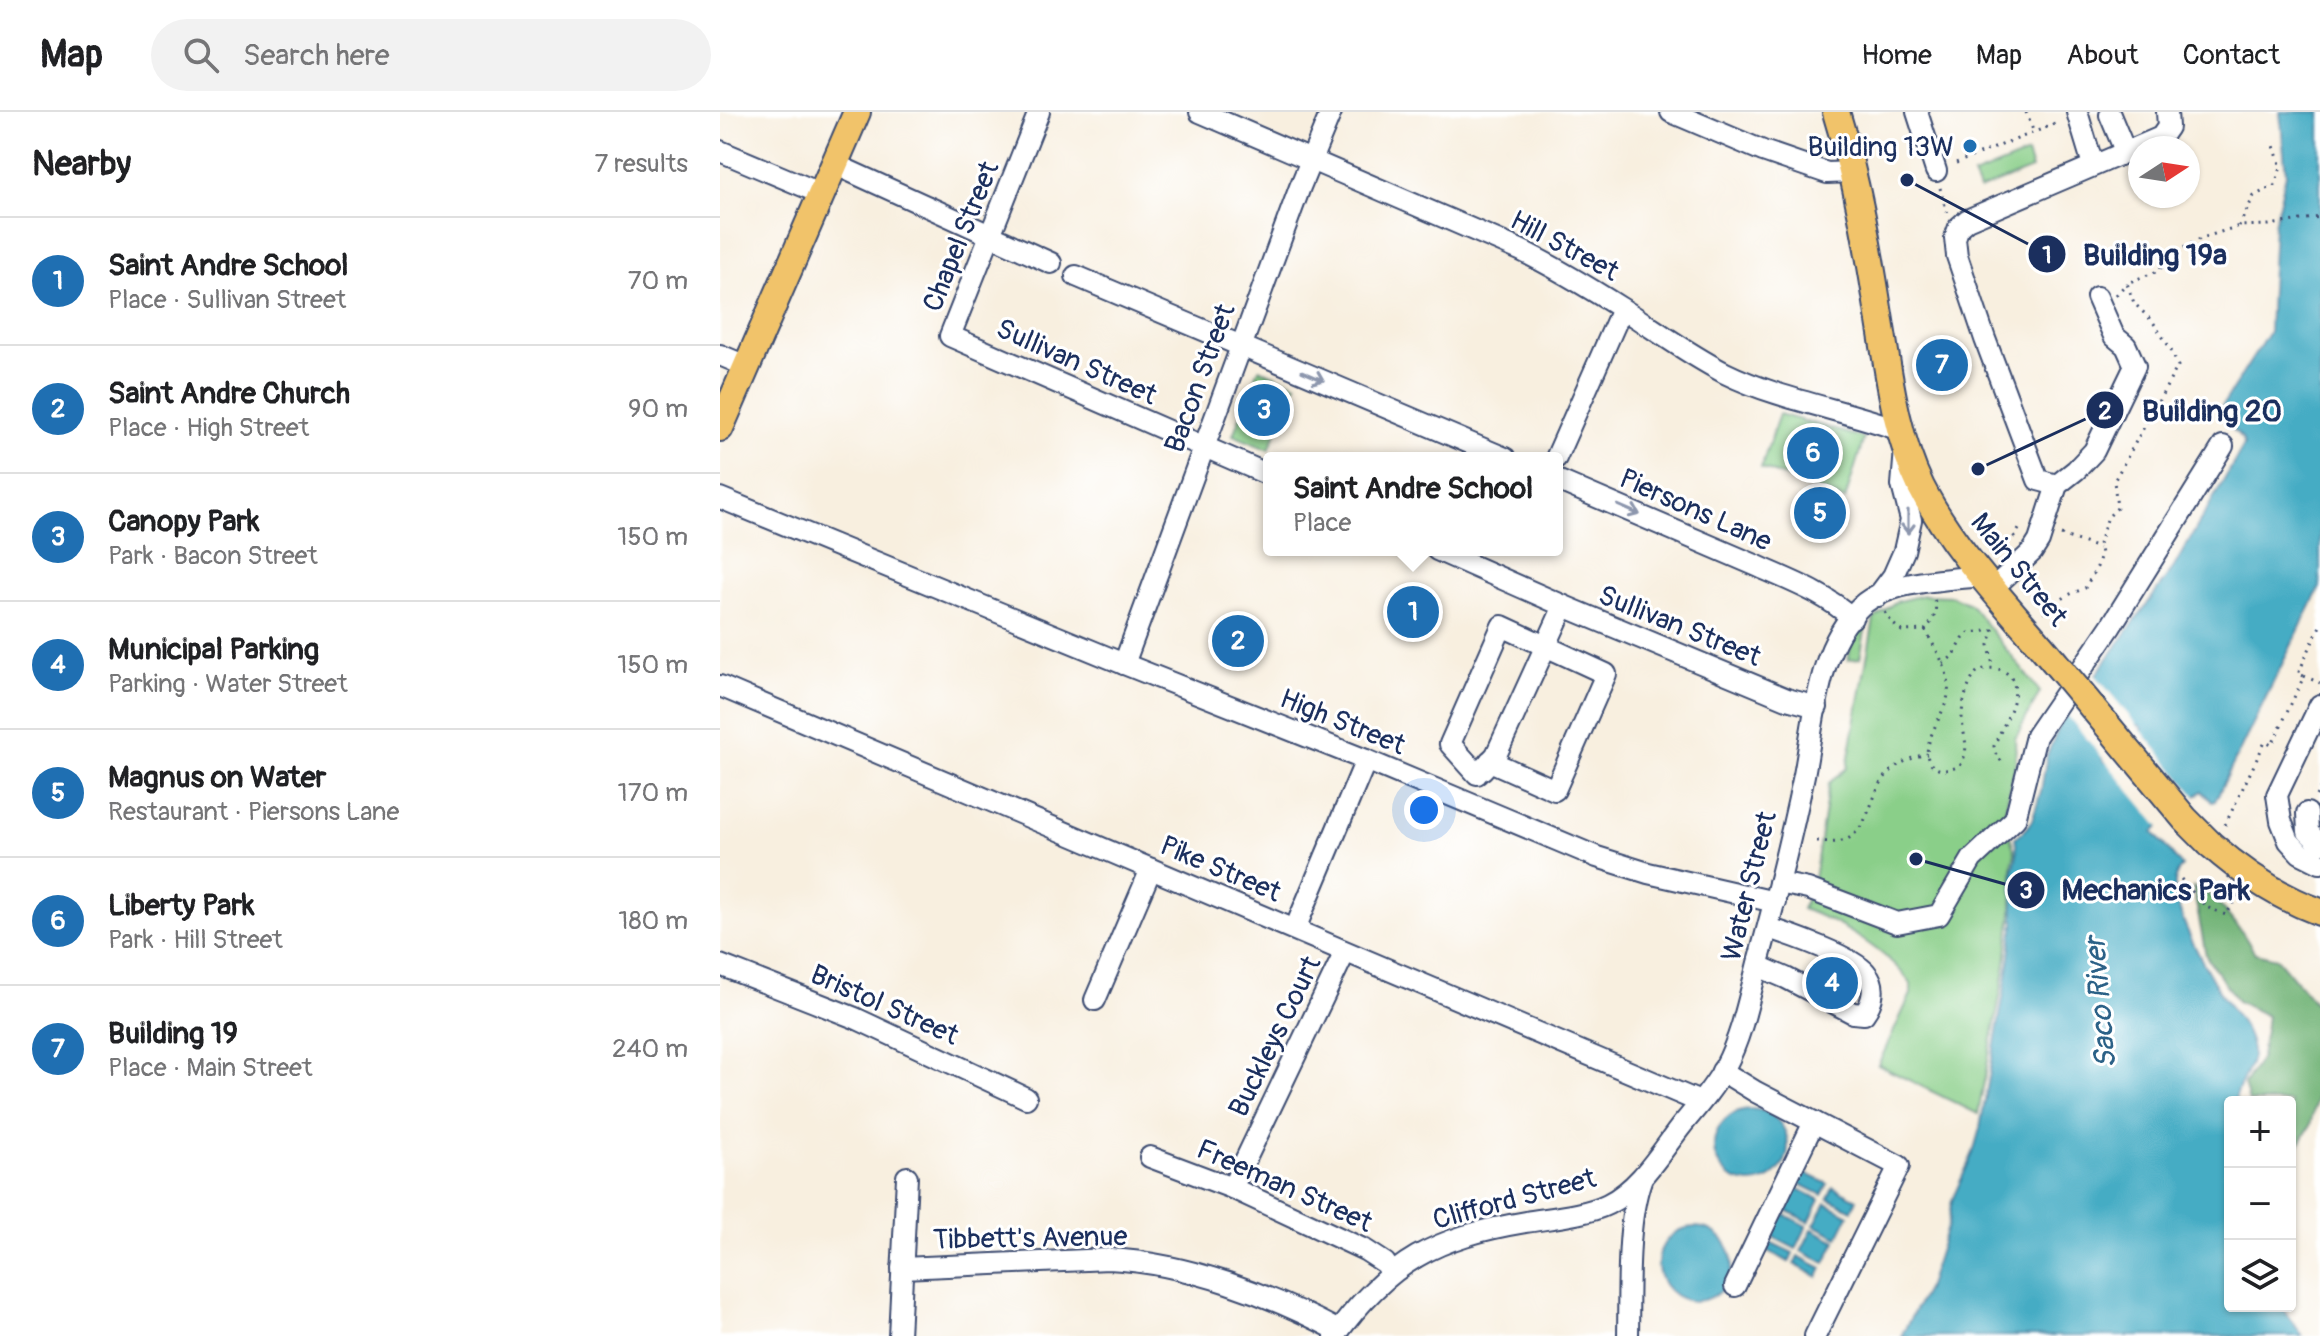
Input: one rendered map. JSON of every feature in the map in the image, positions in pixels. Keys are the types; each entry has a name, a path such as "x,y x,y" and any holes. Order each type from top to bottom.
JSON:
{"main road":[{"path":"720,428 857,112"},
{"name":"Main Street","path":"1836,112 1854,172 1903,437 1930,503 1963,551 1991,573 2058,666 2185,819 2216,836 2266,887 2299,905 2320,912"}],"street":[{"name":"Chapel Street","path":"950,336 1039,112"},
{"name":"Hill Street","path":"1200,112 1520,250 1727,374 1903,437"},
{"name":"Bacon Street","path":"1124,664 1331,112"},
{"path":"1917,112 1936,171"},
{"path":"2077,112 2093,165"},
{"path":"2057,485 2038,480 1985,339 1957,256 1955,238 1959,227 1967,220 2161,137 2168,127 2167,112"},
{"path":"1678,113 1763,151 1827,173 1854,172"},
{"path":"2110,115 2125,151"},
{"path":"720,151 822,194"},
{"path":"834,164 1051,263"},
{"path":"1076,276 1491,452"},
{"path":"1880,602 1904,586 1991,573 2032,552 2039,541 2057,485 2094,451 2135,366 2126,346 2114,336 2097,297"},
{"path":"1559,452 1622,309"},
{"name":"Sullivan Street","path":"950,336 1263,472"},
{"path":"720,355 746,366"},
{"path":"1880,602 1904,551 1911,520 1902,485 1903,437"},
{"name":"High Street","path":"720,498 1597,857 1628,868 1777,892 1808,889 1897,923 1939,915 1972,859 2015,819 2036,736 2111,626 2223,446"},
{"name":"Piersons Lane","path":"1563,483 1814,592 1839,606 1852,618"},
{"name":"Sullivan Street","path":"1451,556 1787,699 1817,707"},
{"name":"Water Street","path":"1641,1180 1722,1071 1738,1037 1777,892 1826,664 1843,628 1862,605 1880,602"},
{"path":"1454,797 1496,755 1564,606"},
{"path":"1502,626 1545,646 1606,674 1555,790 1484,768 1450,744 1502,626"},
{"name":"Pike Street","path":"720,686 1700,1102"},
{"path":"2320,705 2312,744 2277,795 2281,821 2289,841 2300,853 2320,863"},
{"path":"1295,929 1366,760"},
{"path":"2307,813 2308,832 2320,844"},
{"path":"1095,1000 1151,869"},
{"path":"1758,966 1853,1013 1864,1014 1872,998 1869,976 1858,965 1799,937 1768,928"},
{"name":"Buckleys Court","path":"1232,1188 1345,952"},
{"name":"Bristol Street","path":"720,965 855,1018 1026,1098"},
{"path":"1722,1071 1899,1166 1815,1336"},
{"path":"1735,1286 1814,1122"},
{"name":"Freeman Street","path":"1150,1157 1232,1188 1365,1250 1385,1263 1391,1272"},
{"path":"899,1336 907,1177"},
{"path":"1628,1336 1631,1228 1641,1180"},
{"name":"Clifford Street","path":"1337,1334 1391,1272 1428,1250 1458,1237 1602,1207 1641,1180"},
{"name":"Tibbett's Avenue","path":"902,1268 1132,1260 1191,1272 1283,1304 1337,1334"}],"path":[{"path":"2026,112 2034,133"},
{"path":"1936,171 2052,125"},
{"path":"2239,226 2254,196 2275,185 2281,167 2273,143"},
{"path":"1943,201 1948,217"},
{"path":"2043,612 2085,588 2097,567 2103,529 2108,517 2117,508 2114,481 2178,366 2153,322 2134,303 2127,283 2158,271 2174,253 2202,238 2239,226 2320,217"},
{"path":"1991,573 2023,522"},
{"path":"1880,602 1892,623 1902,631 1925,630 1937,610 1931,591"},
{"path":"2320,626 2298,674 2320,683"},
{"path":"1925,630 1946,672 1948,694 1942,716 1930,735 1927,754 1932,766 1938,769 1960,766 1967,743 1962,718 1963,701 1976,672 1993,668 2002,670 2016,686 2015,699 1994,746 2002,762"},
{"path":"1943,664 1954,655 1969,633 1993,630 1989,645 1993,666"},
{"path":"2216,836 2265,742 2272,745 2304,676"},
{"path":"1817,841 1836,842 1855,833 1867,818 1887,774 1903,763 1927,754"},
{"path":"2181,879 2206,907 2226,915 2241,891"}],"green space":[{"path":"2027,154 2032,169 1979,190 1973,176"},
{"path":"1259,369 1296,384 1269,450 1233,435"},
{"path":"1779,414 1864,438 1845,500 1761,468"},
{"path":"1923,595 1952,596 1970,604 2040,692 2015,739 2016,760 2004,816 2015,853 2012,912 2006,964 1978,1114 1878,1065 1911,994 1911,984 1890,960 1862,939 1802,909 1813,885 1829,783 1847,768 1874,619 1895,602"},
{"path":"1867,620 1860,658 1848,660 1852,641"},
{"path":"2193,887 2213,897 2255,953 2277,958 2320,1009 2320,1083 2310,1126 2296,1150 2296,1096 2247,1096 2244,1085 2261,1057 2267,1016 2237,1001 2206,956"}],"water":[{"name":"Saco River","path":"2280,112 2320,112 2320,587 2215,801 2212,802 2202,791 2153,832 2182,866 2175,883 2184,923 2213,981 2243,1026 2252,1050 2237,1096 2224,1096 2224,1312 2285,1312 2303,1336 1901,1336 1928,1286 1948,1224 1952,1200 1973,1153 1980,1128 2014,924 2015,837 2032,820 2047,755 2061,723 2174,567 2244,445 2242,438 2217,414 2269,332 2274,225 2286,174","holes":["2139,725 2143,729 2105,762 2102,758"]},
{"path":"1751,1109 1772,1115 1782,1125 1788,1146 1782,1167 1772,1177 1751,1183 1730,1177 1720,1167 1714,1146 1720,1125 1730,1115"},
{"path":"1803,1172 1828,1184 1822,1195 1798,1183"},
{"path":"1795,1187 1820,1200 1809,1222 1784,1209"},
{"path":"1833,1187 1857,1199 1852,1210 1828,1198"},
{"path":"1826,1203 1849,1215 1838,1237 1814,1225"},
{"path":"1782,1213 1807,1226 1796,1249 1771,1236"},
{"path":"1695,1227 1716,1233 1726,1243 1732,1264 1726,1285 1716,1295 1695,1301 1674,1295 1664,1285 1658,1264 1664,1243 1674,1233"},
{"path":"1812,1229 1836,1241 1825,1263 1801,1251"},
{"path":"1768,1241 1793,1253 1789,1262 1764,1249"},
{"path":"1798,1256 1822,1268 1818,1277 1794,1264"}],"pier":[{"path":"2092,671 2198,799 2162,830 2064,711"}],"place":[{"name":"Building 13W","path":"1970,146"},
{"name":"Building 19a","path":"1907,180"},
{"name":"Building 19","path":"1942,365"},
{"name":"Canopy Park","path":"1264,410"},
{"name":"Liberty Park","path":"1813,453"},
{"name":"Building 20","path":"1978,469"},
{"name":"Magnus on Water","path":"1820,513"},
{"name":"Saint Andre School","path":"1413,612"},
{"name":"Saint Andre Church","path":"1238,641"},
{"name":"Mechanics Park","path":"1916,859"},
{"name":"Municipal Parking","path":"1832,983"}]}
